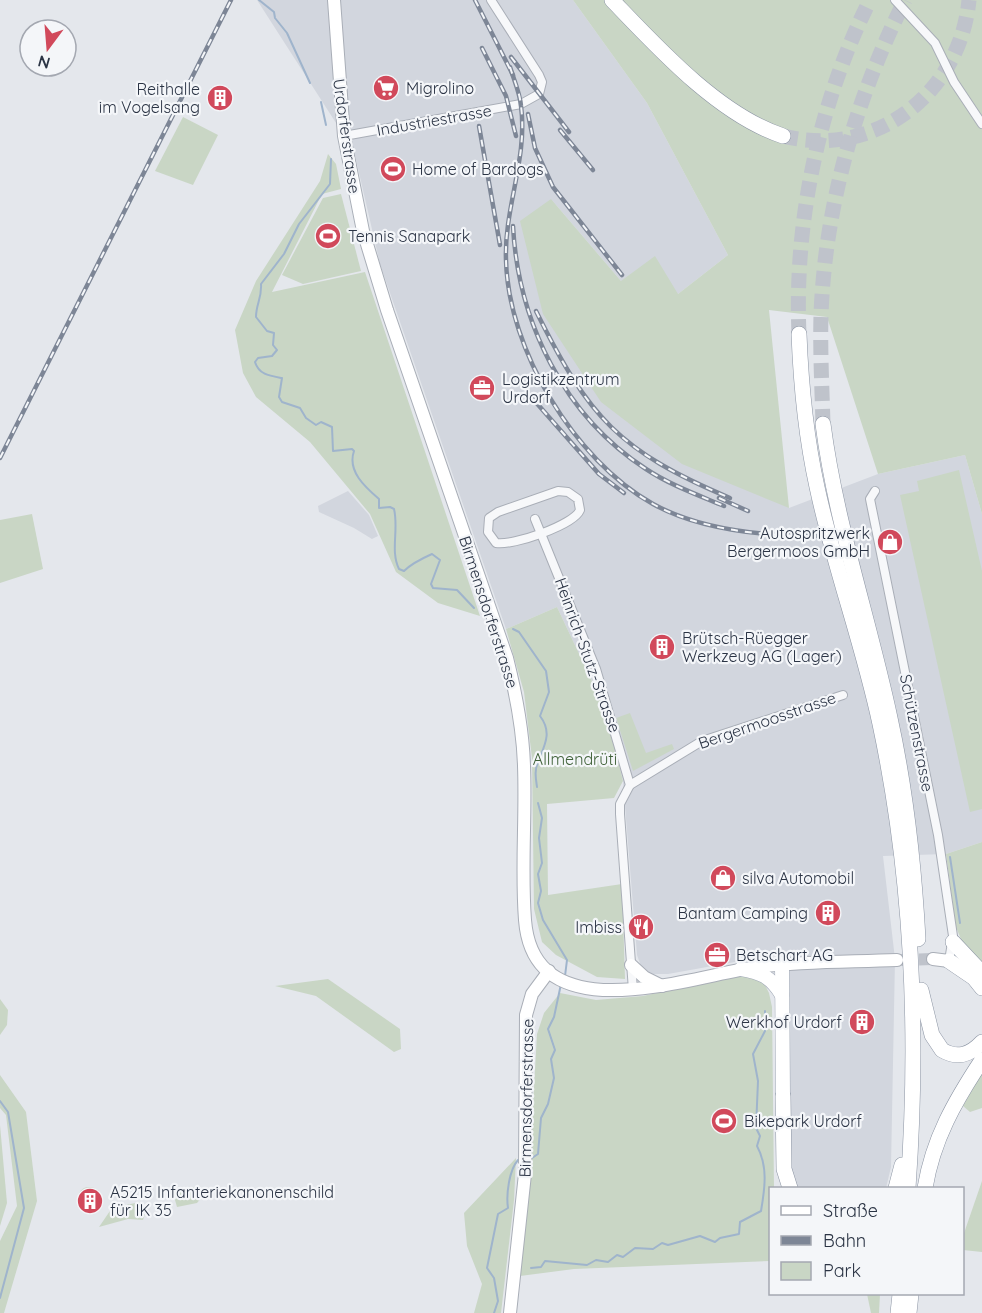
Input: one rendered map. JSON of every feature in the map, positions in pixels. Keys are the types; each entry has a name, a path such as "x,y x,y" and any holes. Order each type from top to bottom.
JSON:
{"highway":[{"path":"612,0 723,105 746,120 783,136"},
{"path":"799,334 805,418 817,488 879,721 895,804 909,950 912,1094 908,1187"},
{"path":"823,424 840,523 881,680 900,771 912,854 921,990 922,1066 918,1187"},
{"path":"953,942 982,974"},
{"path":"941,960 962,962 982,974"},
{"path":"941,960 974,978 982,988"},
{"path":"921,990 932,1035 942,1050 962,1055 970,1053 982,1042"},
{"path":"925,1187 933,1154 944,1123 962,1089 982,1060"},
{"path":"896,1187 903,1163 906,1122 912,1094"},
{"path":"783,1096 780,1171 784,1187"},
{"path":"783,1096 784,1169 790,1187"},
{"path":"889,1313 891,1295"},
{"path":"898,1313 900,1295"},
{"path":"909,1313 910,1295"}],"main road":[{"name":"Urdorferstrasse","path":"333,0 344,136 354,198 374,270"},
{"name":"Birmensdorferstrasse","path":"374,270 510,667 523,748 525,920 530,944 552,973 532,994 526,1014 525,1174 510,1313"},
{"path":"552,973 570,983 591,989 633,990 741,969 783,964 897,960"},
{"path":"783,964 783,1096"},
{"path":"631,965 644,977 662,986"},
{"path":"741,969 764,974 775,984 783,997"}],"street":[{"name":"Industriestrasse","path":"344,136 525,103 539,94 542,82 491,0"},
{"path":"895,0 935,43 954,82 982,124"},
{"path":"558,491 568,492 578,499 580,510 574,520 547,529 542,536 503,544 496,543 488,532 489,518 498,512 558,491"},
{"name":"Schützenstrasse","path":"875,491 870,499 938,835 953,942 941,960"},
{"name":"Heinrich-Stutz-Strasse","path":"535,519 596,669 630,785"},
{"name":"Bergermoosstrasse","path":"630,785 702,741 843,695"},
{"path":"630,785 620,804 620,814 633,990"}],"shaded area":[{"path":"257,0 573,0 647,103 728,255 678,294 621,281 551,199 789,508 878,474 965,455 982,514 982,842 946,854 883,856 895,959 891,1167 886,1187 794,1187 788,1172 785,953 668,974 653,974 642,969 637,955 623,781 606,711 557,607 506,629 380,264 354,151"},
{"path":"348,491 369,515 378,536 372,539 319,512 318,506"}],"green space":[{"path":"573,0 982,0 982,514 965,455 878,474 827,317 769,310 789,508 682,464 601,402 543,314 520,221 551,199 621,281 655,256 678,294 728,255 647,103"},
{"path":"183,117 218,135 193,185 155,171"},
{"path":"328,154 336,164 341,189 322,194 272,292 365,272 480,616 438,603 396,572 370,514 310,442 256,397 243,373 235,330 256,281 320,181"},
{"name":"Tennis Sanapark","path":"341,194 361,271 303,284 282,275 323,198"},
{"path":"959,470 982,571 982,809 970,812 900,495 919,491 917,481"},
{"path":"32,514 43,569 0,583 0,520"},
{"name":"Allmendrüti","path":"557,607 606,711 623,781 614,798 547,804 548,895 622,884 625,979 597,977 556,955 542,942 534,909 532,758 524,692 506,629"},
{"path":"630,713 646,753 672,744 674,749 633,771 616,718"},
{"path":"982,842 982,965 965,949 956,927 946,854"},
{"path":"746,974 761,977 769,993 772,1007 774,1187 769,1187 769,1261 574,1269 520,1276 527,1213 537,1034 544,1013 560,993 596,1000 643,996"},
{"path":"328,979 400,1029 401,1049 394,1052 316,996 275,986"},
{"path":"0,999 8,1010 7,1025 0,1035"},
{"path":"982,1073 982,1108 970,1112 963,1106"},
{"path":"0,1075 26,1112 37,1201 4,1313 0,1313 0,1241 17,1206 6,1115 0,1108"},
{"path":"0,1125 7,1203 0,1226"},
{"path":"516,1158 514,1200 501,1313 474,1313 482,1284 467,1246 464,1213"},
{"path":"982,1181 982,1252 964,1250 964,1233"},
{"path":"199,1186 202,1197 197,1203 177,1207 175,1200 181,1190"},
{"path":"89,1187 97,1190 100,1198 97,1206 89,1209 81,1206 78,1198 81,1190"},
{"path":"140,1202 147,1209 143,1220 128,1219 99,1227 112,1208"},
{"path":"867,1295 880,1295 879,1313 871,1313"}],"waterway":[{"path":"259,0 274,12 275,18 287,33 310,83"},
{"path":"321,102 326,125"},
{"path":"331,159 330,184 299,224 284,254 261,284 256,317 267,331 274,333 273,345 277,350 272,356 258,358 255,362 262,372 282,378 279,397 282,402 300,408 306,418 316,425 321,422 332,427 333,451 352,449 354,451 352,458 355,472 363,484 379,499 379,508 394,509 395,555 399,569 404,571 432,554 440,560 431,584 433,588 457,590 474,608"},
{"path":"513,629 519,632 546,671 549,692 540,716 547,734 536,769 537,787"},
{"path":"538,803 542,818 539,838 542,863 538,874 541,891 538,903 543,920 567,960 565,976"},
{"path":"950,857 960,923"},
{"path":"532,1158 538,1154 541,1118 548,1104 554,1078 551,1059 555,1050 548,1029 554,1017 561,984"},
{"path":"531,1268 541,1267 545,1261 587,1265 596,1260 608,1262 617,1255 623,1257 635,1248 653,1249 662,1243 668,1245 700,1236 715,1242 720,1238 739,1234 740,1222 761,1211 765,1177 763,1161 757,1146 760,1136 756,1128 758,1081 753,1054 765,1031 765,1011"},
{"path":"0,1101 8,1112 24,1208 0,1298"},
{"path":"494,1313 498,1301 494,1278 487,1268 498,1214 508,1208 509,1183 512,1170 518,1160"}],"tunnel":[{"path":"799,334 801,248 813,163 837,79 870,0"},
{"path":"823,424 821,315 829,233 836,193 858,114 887,37 905,0"},
{"path":"783,136 817,141 850,138 880,128 907,112 930,90 949,64 962,34 969,0"},
{"path":"901,960 933,959"}],"railway":[{"path":"0,458 231,0"},
{"path":"475,0 513,75"},
{"path":"482,48 506,96 516,136"},
{"path":"511,57 569,132"},
{"path":"510,67 519,96 522,125 519,164 506,241 510,294 519,329 533,365 551,399 572,431 597,460 624,485 653,504 671,513 711,526 754,533 816,536"},
{"path":"528,114 535,148 553,187 622,275"},
{"path":"479,126 500,245"},
{"path":"560,130 593,170"},
{"path":"513,226 524,297 551,364 569,394 591,422 617,447 646,469 674,485 724,506"},
{"path":"536,311 573,379 591,405 611,427 660,464 730,498"},
{"path":"533,399 599,474 624,493"},
{"path":"719,498 748,511"}],"place":[{"name":"Migrolino","path":"386,88"},
{"name":"Reithalle im Vogelsang","path":"220,98"},
{"name":"Home of Bardogs","path":"393,169"},
{"name":"Tennis Sanapark","path":"328,236"},
{"name":"Logistikzentrum Urdorf","path":"482,388"},
{"name":"Autospritzwerk Bergermoos GmbH","path":"890,542"},
{"name":"Brütsch-Rüegger Werkzeug AG (Lager)","path":"662,647"},
{"name":"silva Automobil","path":"723,878"},
{"name":"Bantam Camping","path":"828,913"},
{"name":"Imbiss","path":"641,927"},
{"name":"Betschart AG","path":"717,955"},
{"name":"Werkhof Urdorf","path":"862,1022"},
{"name":"Bikepark Urdorf","path":"724,1121"},
{"name":"A5215 Infanteriekanonenschild für IK 35","path":"90,1201"}]}
